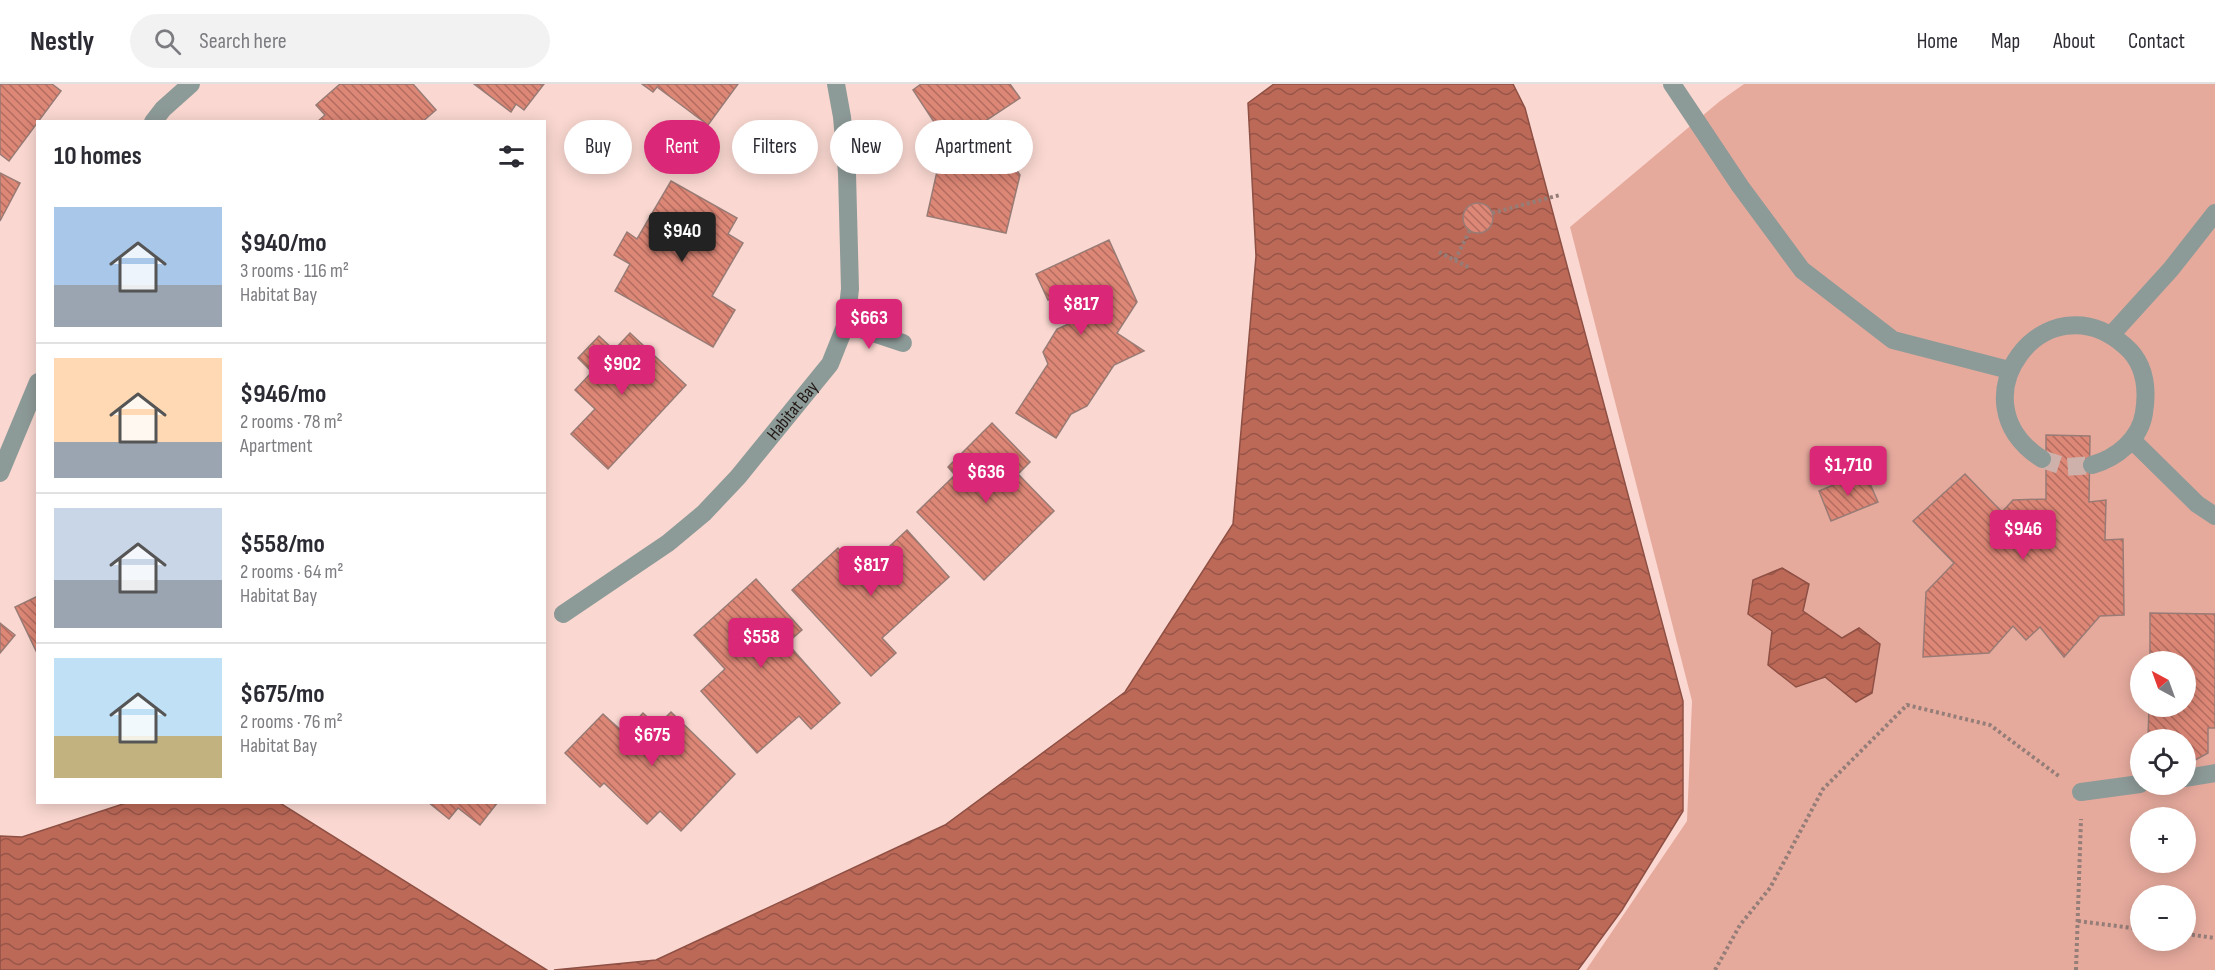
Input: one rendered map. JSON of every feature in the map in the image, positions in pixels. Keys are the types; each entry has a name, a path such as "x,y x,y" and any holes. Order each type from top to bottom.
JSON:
{"street":[{"path":"155,120 163,109 191,84"},
{"name":"Habitat Bay","path":"563,614 668,543 704,513 738,477 830,364 846,324 850,289 847,173 842,117 836,84"},
{"path":"1672,84 1740,186 1802,270 1893,340 2009,370"},
{"path":"2112,334 2171,269 2215,213"},
{"path":"846,324 903,343"},
{"path":"2042,459 2019,440 2010,424 2005,406 2005,387 2009,370 2022,349 2042,334 2065,326 2089,326 2112,334 2130,350 2143,371 2147,395 2143,419 2132,440 2119,453 2092,465"},
{"path":"0,473 36,387"},
{"path":"2132,440 2197,504 2215,516"},
{"path":"2196,776 2215,773"},
{"path":"2081,792 2130,785"}],"path":[{"path":"1492,213 1560,195"},
{"path":"1455,260 1470,230"},
{"path":"1439,252 1470,268"},
{"path":"1715,970 1740,926 1770,888 1823,789 1907,705 1990,725 2081,792 2076,970"},
{"path":"2078,921 2130,927"},
{"path":"2196,935 2215,938"}],"shaded area":[{"path":"1744,84 2215,84 2215,970 1586,970 1687,821 1692,701 1570,227 1720,101"}],"water":[{"path":"1274,84 1513,84 1525,108 1683,701 1683,811 1622,910 1578,970 554,970 656,960 945,825 1125,692 1233,524 1256,256 1248,103"},
{"path":"1782,568 1809,584 1803,611 1842,638 1859,628 1880,644 1872,693 1856,702 1825,677 1796,687 1768,665 1772,631 1748,614 1753,580"},
{"path":"123,804 282,804 547,970 0,970 0,836 22,837"}],"building":[{"path":"0,84 52,84 61,91 39,120 36,120 36,125 9,161 0,154"},
{"path":"340,84 413,84 436,110 424,120 319,120 325,115 316,105"},
{"path":"474,84 544,84 524,110 516,104 511,112"},
{"path":"642,84 738,84 712,120 701,120 657,87 653,92"},
{"path":"921,84 1010,84 1020,98 987,120 933,120 913,90"},
{"path":"0,173 20,183 0,221"},
{"path":"936,174 1020,175 1006,233 927,216"},
{"path":"671,181 737,218 728,234 743,243 712,296 735,310 713,347 615,291 630,264 614,255 627,232 637,239"},
{"path":"1478,203 1484,204 1492,212 1492,224 1484,232 1478,233 1472,232 1464,224 1463,218 1464,212 1472,204"},
{"path":"1109,240 1137,302 1117,333 1144,351 1114,365 1087,406 1071,414 1056,438 1016,413 1048,364 1043,352 1057,329 1073,322 1060,294 1048,300 1036,274"},
{"path":"630,333 686,385 608,469 571,434 595,409 575,390 592,372 578,358 599,336 614,350"},
{"path":"992,423 1030,462 1018,474 1054,511 984,580 917,512 955,475 948,467"},
{"path":"2046,435 2090,436 2089,502 2106,500 2105,540 2123,539 2124,615 2100,616 2064,657 2040,627 2026,640 2013,626 1989,653 1923,657 1926,592 1954,563 1913,521 1965,474 2002,512 2013,500 2046,499"},
{"path":"1865,472 1878,502 1831,521 1819,491"},
{"path":"907,530 949,577 882,638 896,653 871,676 792,590 838,548 861,573"},
{"path":"756,579 802,630 787,643 840,703 811,729 799,716 757,753 701,691 725,669 694,635"},
{"path":"36,597 36,651 15,607"},
{"path":"2150,613 2215,614 2215,728 2208,728 2208,753 2196,760 2196,729 2148,729 2149,717 2196,717 2196,651 2150,651"},
{"path":"0,623 15,635 0,653"},
{"path":"671,712 735,774 681,831 660,811 647,824 604,783 600,787 565,753 603,714 624,733 643,713 657,726"},
{"path":"430,804 496,804 480,825 458,808 449,819"}],"tunnel":[{"path":"2042,459 2066,467 2092,465"}]}
